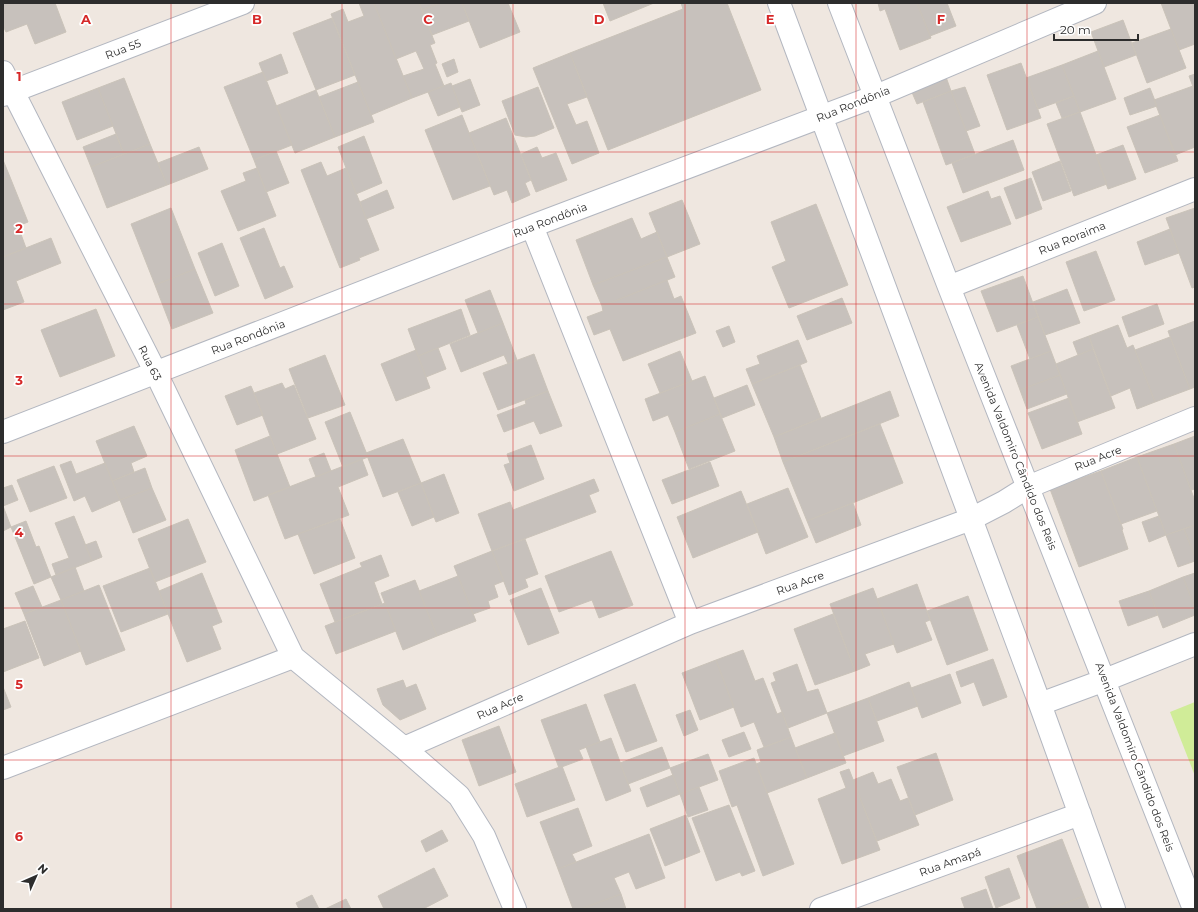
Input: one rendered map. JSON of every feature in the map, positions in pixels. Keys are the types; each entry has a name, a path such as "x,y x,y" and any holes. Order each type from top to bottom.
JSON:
{"street":[{"name":"Rua 55","path":"6,86 244,3"},
{"path":"779,3 1040,704 1114,909"},
{"name":"Avenida Valdomiro Cândido dos Reis","path":"838,3 876,96 949,287 1194,909"},
{"name":"Rua Rondônia","path":"3,432 532,226 876,96 1095,3"},
{"name":"Rua 63","path":"6,86 156,373 293,657"},
{"name":"Rua Roraima","path":"949,287 1195,189"},
{"path":"532,226 690,623"},
{"name":"Rua Acre","path":"404,748 690,623 971,519 1004,502 1028,487 1195,418"},
{"path":"1040,704 1195,644"},
{"path":"3,768 293,657 404,748 459,796 484,836 515,909"},
{"name":"Rua Amapá","path":"822,909 1080,814"}],"green space":[{"path":"1195,702 1195,776 1170,712"}],"building":[{"path":"3,3 55,3 66,32 35,44 27,24 6,32 3,26"},
{"path":"359,3 374,3 412,98 371,115 331,14 343,9 348,22 364,16"},
{"path":"374,3 419,3 435,43 430,45 437,63 435,64 444,86 412,98 403,76 424,69 416,51 396,59"},
{"path":"419,3 440,3 422,10"},
{"path":"440,3 462,3 469,21 432,35 422,10"},
{"path":"462,3 508,3 520,32 480,48"},
{"path":"603,3 654,3 610,21"},
{"path":"681,3 727,3 761,90 608,150 570,53 683,9"},
{"path":"878,3 917,3 931,38 900,50 885,9 880,11"},
{"path":"917,3 947,3 956,26 930,36"},
{"path":"1161,3 1195,3 1195,44 1179,50"},
{"path":"332,18 355,75 316,90 293,33"},
{"path":"1123,20 1136,55 1104,67 1091,32"},
{"path":"1171,29 1186,68 1147,83 1132,43"},
{"path":"1098,51 1116,99 1080,112 1062,65"},
{"path":"570,53 587,97 567,104 576,125 587,121 599,153 572,164 533,68"},
{"path":"281,54 288,73 266,81 259,63"},
{"path":"454,59 458,72 447,77 442,64"},
{"path":"1021,63 1041,118 1007,130 987,75"},
{"path":"1062,65 1074,96 1038,109 1026,78"},
{"path":"263,72 292,145 254,160 224,87"},
{"path":"1195,74 1195,92 1189,76"},
{"path":"946,77 951,91 917,104 911,90"},
{"path":"124,78 150,144 124,154 98,88"},
{"path":"470,79 480,105 462,112 452,86"},
{"path":"358,82 374,122 335,137 319,97"},
{"path":"451,83 460,107 438,116 428,92"},
{"path":"1193,86 1195,92 1195,147 1175,155 1154,100"},
{"path":"538,87 554,128 535,136 526,137 515,135 502,101"},
{"path":"965,87 980,126 966,131 951,91"},
{"path":"98,88 113,126 77,140 62,102"},
{"path":"1150,88 1157,106 1130,115 1124,98"},
{"path":"316,90 335,137 295,153 276,106"},
{"path":"951,91 975,154 946,165 923,102"},
{"path":"1074,96 1080,112 1062,118 1056,103"},
{"path":"1080,112 1107,184 1074,196 1047,124"},
{"path":"462,115 490,186 453,200 425,130"},
{"path":"1160,115 1178,161 1145,173 1127,127"},
{"path":"506,118 531,180 525,183 530,195 512,203 507,190 494,195 469,133"},
{"path":"116,134 124,154 91,167 83,147"},
{"path":"364,136 382,183 356,194 338,147"},
{"path":"1013,140 1024,170 963,193 952,163"},
{"path":"150,144 167,185 107,208 91,167"},
{"path":"1123,145 1136,179 1108,189 1096,155"},
{"path":"199,147 208,169 167,185 158,163"},
{"path":"537,147 542,158 556,153 567,180 536,192 521,154"},
{"path":"276,151 289,183 266,192 254,160"},
{"path":"3,160 10,177 3,180"},
{"path":"1060,161 1071,191 1043,201 1032,172"},
{"path":"321,162 327,176 346,168 379,250 340,268 301,170"},
{"path":"257,168 276,216 238,231 221,191 246,181 243,173"},
{"path":"10,177 28,222 18,226 26,248 3,257 3,180"},
{"path":"1031,178 1042,209 1016,219 1004,188"},
{"path":"387,190 394,208 366,219 360,202"},
{"path":"988,191 991,199 1000,196 1011,224 961,242 947,207"},
{"path":"682,200 700,244 667,257 649,213"},
{"path":"816,204 848,285 789,308 772,267 786,261 771,222"},
{"path":"171,208 195,269 155,285 131,224"},
{"path":"1195,208 1195,287 1192,288 1166,218"},
{"path":"632,218 641,239 657,232 667,257 593,285 576,240"},
{"path":"264,228 280,268 284,266 293,287 265,299 240,238"},
{"path":"1170,229 1179,253 1145,265 1137,242"},
{"path":"51,238 61,263 16,281 24,302 3,310 3,257"},
{"path":"222,243 239,286 215,296 198,253"},
{"path":"1096,251 1115,300 1084,311 1066,262"},
{"path":"667,257 675,277 602,306 593,285"},
{"path":"195,269 213,313 172,329 155,285"},
{"path":"1023,276 1038,317 997,332 981,291"},
{"path":"667,280 674,299 681,296 696,333 623,361 610,329 594,335 587,317 603,311 602,306"},
{"path":"1067,289 1080,323 1045,335 1033,302"},
{"path":"490,290 503,323 478,333 465,300"},
{"path":"842,298 852,323 807,340 797,316"},
{"path":"1157,304 1164,324 1129,337 1122,317"},
{"path":"96,309 115,356 60,377 41,330"},
{"path":"461,309 470,335 418,356 408,329"},
{"path":"1038,317 1051,351 1030,359 1017,325"},
{"path":"1195,321 1195,387 1190,389 1168,331"},
{"path":"503,323 517,360 508,364 504,355 461,372 450,344"},
{"path":"1118,325 1127,348 1133,345 1155,402 1137,409 1130,388 1111,396 1089,336"},
{"path":"729,326 735,342 723,347 716,331"},
{"path":"1089,336 1093,349 1078,355 1073,342"},
{"path":"1170,337 1190,389 1155,402 1135,350"},
{"path":"798,340 807,362 752,384 746,369 760,364 757,356"},
{"path":"438,348 446,369 426,377 418,356"},
{"path":"1093,349 1115,408 1077,422 1056,364"},
{"path":"416,350 430,388 396,401 381,364"},
{"path":"680,351 692,381 660,393 648,364"},
{"path":"1051,351 1060,375 1020,390 1011,366"},
{"path":"534,354 548,391 498,410 483,373"},
{"path":"325,355 345,405 308,418 289,369"},
{"path":"800,365 821,418 774,437 752,384"},
{"path":"1060,375 1067,394 1027,409 1020,390"},
{"path":"705,376 720,414 675,432 668,415 653,421 645,399"},
{"path":"282,383 285,389 294,385 316,439 277,454 254,393"},
{"path":"747,385 755,405 722,418 714,398"},
{"path":"251,386 263,415 237,425 225,396"},
{"path":"548,391 562,426 540,434 534,421 504,432 497,415 526,404 525,400"},
{"path":"890,391 899,416 783,462 774,437"},
{"path":"1069,398 1082,434 1042,449 1028,413"},
{"path":"350,412 368,457 343,467 325,422"},
{"path":"720,414 735,451 689,469 675,432"},
{"path":"880,424 903,483 807,521 783,462"},
{"path":"134,426 147,456 131,463 134,472 112,481 96,441"},
{"path":"270,436 290,487 254,501 235,450"},
{"path":"1195,436 1195,489 1191,490 1174,444"},
{"path":"403,439 421,483 383,497 366,453"},
{"path":"1174,444 1195,501 1195,525 1166,535 1137,457"},
{"path":"531,445 544,479 514,491 504,465 510,463 507,454"},
{"path":"324,453 331,471 316,477 309,459"},
{"path":"1137,457 1157,511 1121,524 1101,471"},
{"path":"362,459 368,475 338,487 349,515 285,539 268,495"},
{"path":"71,461 76,474 105,463 120,500 92,512 85,496 74,501 60,465"},
{"path":"710,462 719,486 672,504 662,480"},
{"path":"54,466 67,498 30,512 17,480"},
{"path":"145,468 152,488 120,500 112,481"},
{"path":"1101,471 1123,529 1122,530 1128,549 1079,567 1050,489"},
{"path":"444,474 459,513 436,522 421,483"},
{"path":"594,479 599,491 589,495 596,512 492,551 478,514 510,502 513,510"},
{"path":"421,483 434,517 412,526 398,492"},
{"path":"12,485 18,500 3,506 3,488"},
{"path":"152,488 166,520 133,533 120,500"},
{"path":"788,488 808,537 766,554 747,504"},
{"path":"741,491 758,532 693,558 677,517"},
{"path":"853,503 861,525 816,543 807,521"},
{"path":"3,506 11,527 3,531"},
{"path":"74,516 92,561 56,575 52,564 69,558 55,523"},
{"path":"1159,516 1166,535 1149,542 1142,522"},
{"path":"188,519 206,562 155,582 138,539"},
{"path":"340,519 355,558 314,574 298,534"},
{"path":"26,521 36,547 39,546 51,577 34,584 11,527"},
{"path":"1195,525 1195,557 1184,529"},
{"path":"1184,529 1195,557 1195,561 1178,567 1166,535"},
{"path":"525,539 538,574 525,579 528,587 509,595 492,551"},
{"path":"96,541 102,557 92,561 85,545"},
{"path":"492,551 504,581 494,585 498,597 488,601 490,608 473,614 454,566"},
{"path":"611,551 633,605 599,618 592,600 559,612 545,576"},
{"path":"381,555 389,576 374,582 382,604 335,622 320,584 362,567 360,563"},
{"path":"75,567 84,591 61,600 51,577"},
{"path":"150,568 168,614 121,632 103,586"},
{"path":"202,573 222,622 212,626 221,649 187,662 159,591"},
{"path":"1195,573 1195,608 1183,577"},
{"path":"458,576 476,621 437,636 419,591"},
{"path":"1183,577 1195,608 1195,615 1163,628 1149,591"},
{"path":"415,580 437,636 403,650 381,593"},
{"path":"917,584 930,620 925,622 932,640 897,653 877,599"},
{"path":"99,585 125,650 86,665 61,600"},
{"path":"33,586 42,607 24,614 15,593"},
{"path":"541,588 559,633 528,645 510,600"},
{"path":"873,588 894,644 865,654 870,665 855,671 830,604"},
{"path":"1149,591 1158,615 1128,626 1119,601"},
{"path":"968,596 988,650 947,665 927,611"},
{"path":"61,600 81,651 44,666 24,614"},
{"path":"385,603 396,631 336,654 325,626"},
{"path":"833,614 855,671 815,685 794,629"},
{"path":"25,621 39,658 3,672 3,629"},
{"path":"743,650 755,681 763,678 777,714 782,712 791,737 764,747 754,722 741,727 716,660"},
{"path":"993,659 1007,697 983,706 974,682 961,687 956,672"},
{"path":"716,660 734,707 700,720 682,673"},
{"path":"797,664 807,692 818,689 827,713 788,728 771,683 776,681 773,673"},
{"path":"950,674 961,703 922,718 911,688"},
{"path":"403,680 406,688 416,684 426,709 400,720 383,705 377,689"},
{"path":"909,682 918,706 877,721 868,698"},
{"path":"635,684 657,741 626,752 604,695"},
{"path":"3,687 11,707 3,710"},
{"path":"868,698 884,741 843,756 827,713"},
{"path":"586,704 600,742 579,750 583,759 559,768 541,720"},
{"path":"690,710 698,730 684,736 676,715"},
{"path":"499,726 516,772 479,786 462,740"},
{"path":"744,732 751,749 729,757 722,740"},
{"path":"835,733 846,763 807,778 795,748"},
{"path":"791,737 807,778 767,793 756,764 761,762 757,750"},
{"path":"611,738 631,791 606,801 586,747"},
{"path":"662,747 670,768 628,784 620,763"},
{"path":"936,753 953,800 915,815 897,767"},
{"path":"708,754 718,780 680,794 670,768"},
{"path":"754,758 794,864 763,876 737,805 732,807 719,771"},
{"path":"562,766 575,800 527,817 515,784"},
{"path":"849,769 880,850 842,864 818,799 846,788 840,772"},
{"path":"873,772 878,784 891,779 900,801 908,798 919,825 877,841 853,780"},
{"path":"673,775 680,794 647,807 640,788"},
{"path":"699,787 708,810 688,817 680,794"},
{"path":"729,805 755,871 742,876 740,872 716,881 692,818"},
{"path":"578,808 592,846 572,854 576,862 558,869 540,822"},
{"path":"686,815 700,852 665,866 650,829"},
{"path":"442,830 448,841 426,852 421,841"},
{"path":"649,834 665,878 636,889 629,872 614,878 621,894 581,909 573,909 558,869"},
{"path":"1062,839 1084,896 1049,909 1037,909 1017,856"},
{"path":"434,868 448,896 423,909 384,909 378,896"},
{"path":"1009,868 1020,898 996,908 985,877"},
{"path":"986,889 993,909 965,909 961,898"},
{"path":"621,894 626,909 581,909"},
{"path":"312,895 319,909 299,909 296,903"},
{"path":"1084,896 1089,909 1049,909"},
{"path":"346,899 351,909 325,909"}]}
